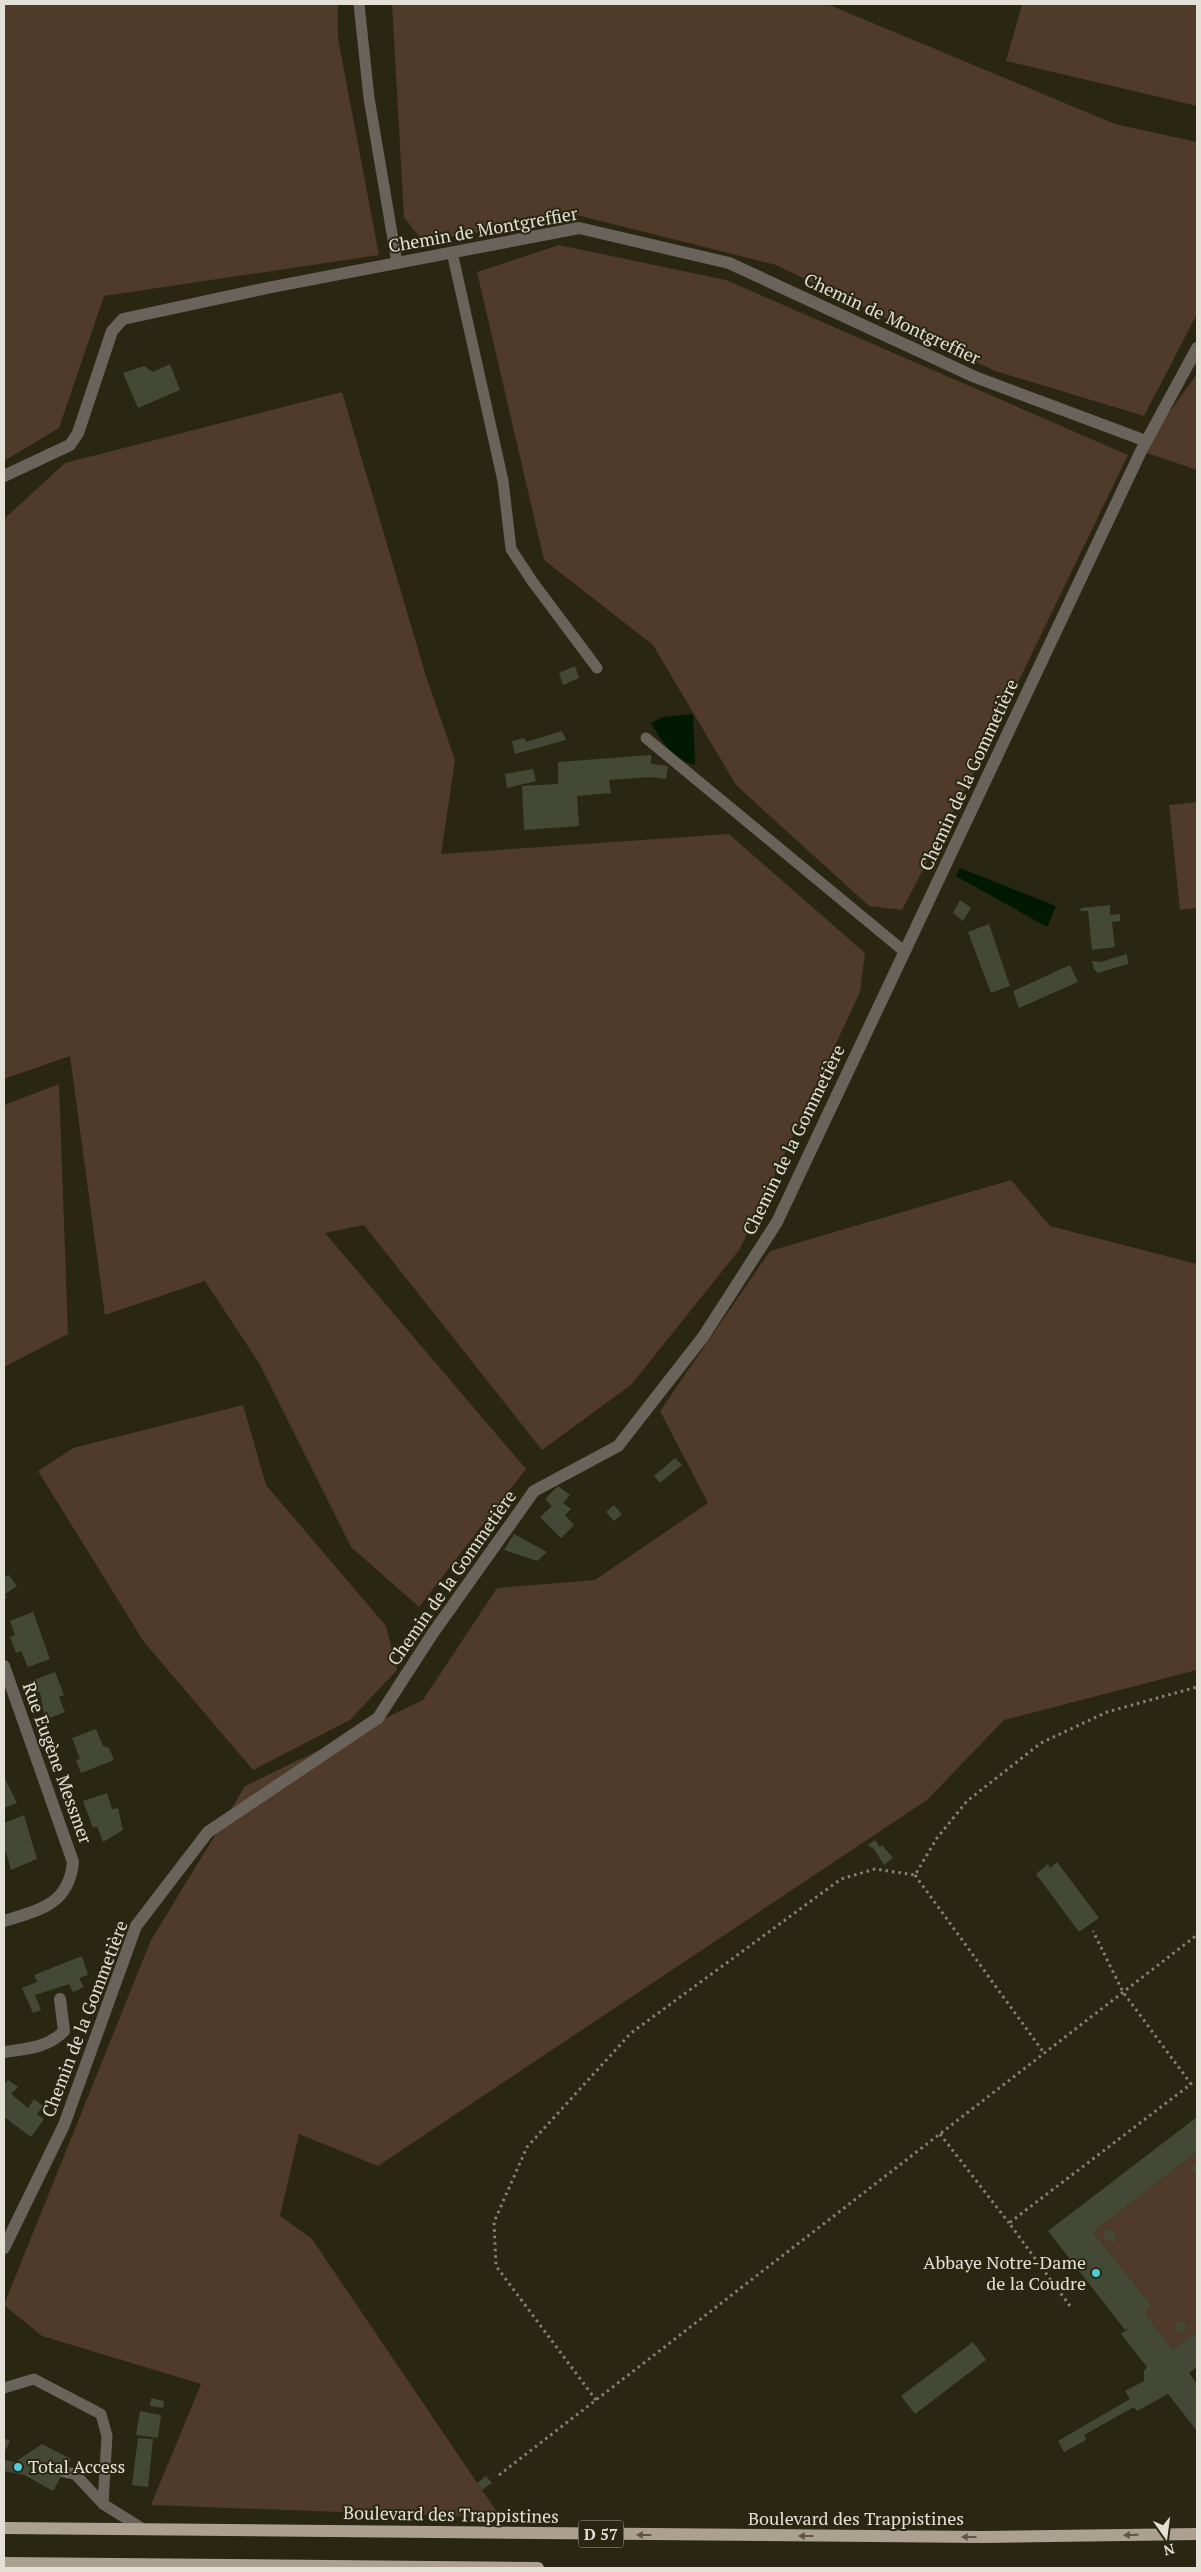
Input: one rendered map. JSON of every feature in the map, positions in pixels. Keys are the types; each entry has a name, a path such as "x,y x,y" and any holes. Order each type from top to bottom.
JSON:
{"main road":[{"name":"Boulevard des Trappistines","path":"4,2528 982,2538 1197,2534"},
{"path":"4,2563 538,2568"}],"street":[{"name":"Chemin de Montgreffier","path":"4,476 70,445 78,433 112,331 123,319 580,228 729,263 975,377 1146,441"},
{"name":"Chemin de la Gommetière","path":"4,2248 64,2125 136,1926 208,1832 378,1718 433,1633 534,1491 618,1446 703,1337 777,1222 1146,441 1197,348"},
{"name":"Rue Eugène Messmer","path":"4,1666 73,1862 69,1882 57,1900 45,1908 4,1922"},
{"path":"4,2052 48,2044 57,2039 64,2031 60,1998"}],"lane":[{"path":"359,4 369,98 397,263"},
{"path":"452,252 503,481 511,549 532,582 596,668"},
{"path":"646,738 905,952"},
{"path":"4,2388 34,2379 101,2414 107,2436 103,2504"},
{"path":"64,2472 75,2474 103,2504 143,2529"}],"path":[{"path":"915,1875 937,1838 967,1801 1041,1743 1107,1712 1197,1687"},
{"path":"596,2400 496,2266 494,2222 527,2147 631,2033 842,1879 876,1869 915,1875 1044,2053"},
{"path":"1009,2223 1191,2084 1123,1992 1093,1931"},
{"path":"499,2475 1197,1935"},
{"path":"940,2134 1070,2306"}],"shaded area":[{"path":"4,4 338,4 338,38 379,255 104,296 59,428 4,461"},
{"path":"392,4 827,4 1115,124 1197,142 1197,314 1144,416 995,371 776,265 577,215 423,242 404,217"},
{"path":"1022,4 1197,4 1197,106 1006,61"},
{"path":"559,245 726,280 1128,455 978,765 902,910 869,906 736,785 653,645 544,560 477,272"},
{"path":"1197,374 1197,470 1141,451"},
{"path":"342,392 426,676 455,760 441,854 729,834 865,953 860,992 740,1249 631,1385 542,1450 364,1225 325,1233 526,1469 419,1607 351,1547 259,1363 205,1281 105,1315 70,1056 4,1079 4,519 65,463"},
{"path":"693,714 695,765 674,754 651,723 663,717"},
{"path":"1197,802 1197,908 1180,910 1169,805"},
{"path":"960,868 1056,906 1047,927 956,876"},
{"path":"59,1084 68,1334 4,1367 4,1105"},
{"path":"1011,1180 1050,1226 1197,1264 1197,1670 1004,1720 927,1800 378,2166 299,2134 280,2216 312,2239 501,2518 151,2505 201,2384 42,2336 4,2305 151,1940 245,1786 423,1700 497,1588 595,1580 708,1503 660,1411 770,1251"},
{"path":"243,1405 266,1485 386,1626 397,1670 350,1720 253,1770 144,1642 38,1471 73,1448"},
{"path":"1197,2152 1197,2331 1173,2349 1145,2314 1152,2306 1093,2232"}],"building":[{"path":"170,364 180,390 138,408 123,373 144,366 153,372"},
{"path":"575,666 579,678 563,685 559,673"},
{"path":"562,731 566,740 515,754 512,741 524,738 526,742"},
{"path":"651,755 651,764 668,766 666,779 651,777 609,780 611,793 577,796 579,826 524,830 522,786 558,784 558,762"},
{"path":"533,769 536,781 507,788 505,774"},
{"path":"960,900 971,908 963,921 953,913"},
{"path":"1110,905 1110,915 1120,914 1120,921 1112,922 1115,947 1092,950 1088,911 1080,911 1081,908"},
{"path":"989,924 1010,986 991,993 968,932"},
{"path":"1127,954 1128,964 1098,973 1094,969 1092,961 1101,962"},
{"path":"1070,965 1078,982 1019,1008 1013,991"},
{"path":"675,1458 682,1465 660,1483 654,1476"},
{"path":"558,1486 570,1495 563,1503 571,1509 565,1515 574,1525 561,1538 540,1517 552,1506 545,1499"},
{"path":"614,1505 622,1514 614,1521 606,1512"},
{"path":"514,1534 547,1552 537,1561 504,1550"},
{"path":"4,1575 5,1577 9,1575 17,1586 5,1594 7,1597 4,1599"},
{"path":"33,1612 50,1659 28,1667 21,1651 16,1653 10,1637 15,1635 10,1621"},
{"path":"55,1672 64,1695 59,1697 65,1712 45,1720 40,1692 32,1692 29,1682"},
{"path":"96,1729 103,1746 109,1748 114,1760 81,1773 76,1760 80,1759 72,1738"},
{"path":"4,1777 17,1803 4,1808"},
{"path":"107,1793 112,1809 118,1808 123,1830 103,1842 97,1826 93,1828 83,1801"},
{"path":"24,1815 37,1859 11,1870 4,1846 4,1823"},
{"path":"875,1840 893,1858 884,1865 874,1849 868,1845"},
{"path":"1057,1862 1099,1918 1079,1932 1036,1874 1048,1864 1050,1868"},
{"path":"82,1956 88,1975 79,1978 84,1987 73,1992 69,1984 35,1995 41,2010 33,2013 22,1988 37,1982 34,1975"},
{"path":"8,2080 18,2087 11,2094 28,2108 34,2099 43,2106 37,2114 44,2119 31,2137 4,2117 4,2085"},
{"path":"1197,2117 1197,2152 1093,2232 1152,2306 1145,2314 1173,2349 1197,2331 1197,2367 1189,2373 1197,2384 1197,2431 1168,2394 1137,2411 1134,2407 1084,2435 1086,2440 1064,2452 1058,2441 1130,2399 1125,2391 1144,2381 1144,2371 1147,2367 1121,2334 1131,2327 1125,2330 1048,2231"},
{"path":"1194,2164 1197,2164 1197,2175 1191,2170"},
{"path":"1106,2230 1112,2230 1116,2235 1114,2241 1107,2241 1103,2236"},
{"path":"1183,2321 1186,2326 1184,2332 1178,2332 1174,2327 1177,2322"},
{"path":"973,2342 986,2360 915,2414 901,2396"},
{"path":"151,2398 164,2401 163,2408 150,2406"},
{"path":"140,2411 161,2415 158,2438 136,2435"},
{"path":"4,2438 10,2441 4,2453"},
{"path":"138,2438 153,2439 148,2487 132,2485"},
{"path":"42,2444 71,2459 53,2491 24,2475 4,2471 4,2460 15,2462"},
{"path":"486,2476 492,2483 482,2490 477,2483"}],"place":[{"name":"Abbaye Notre-Dame de la Coudre","path":"1096,2273"},
{"name":"Total Access","path":"18,2467"}]}
